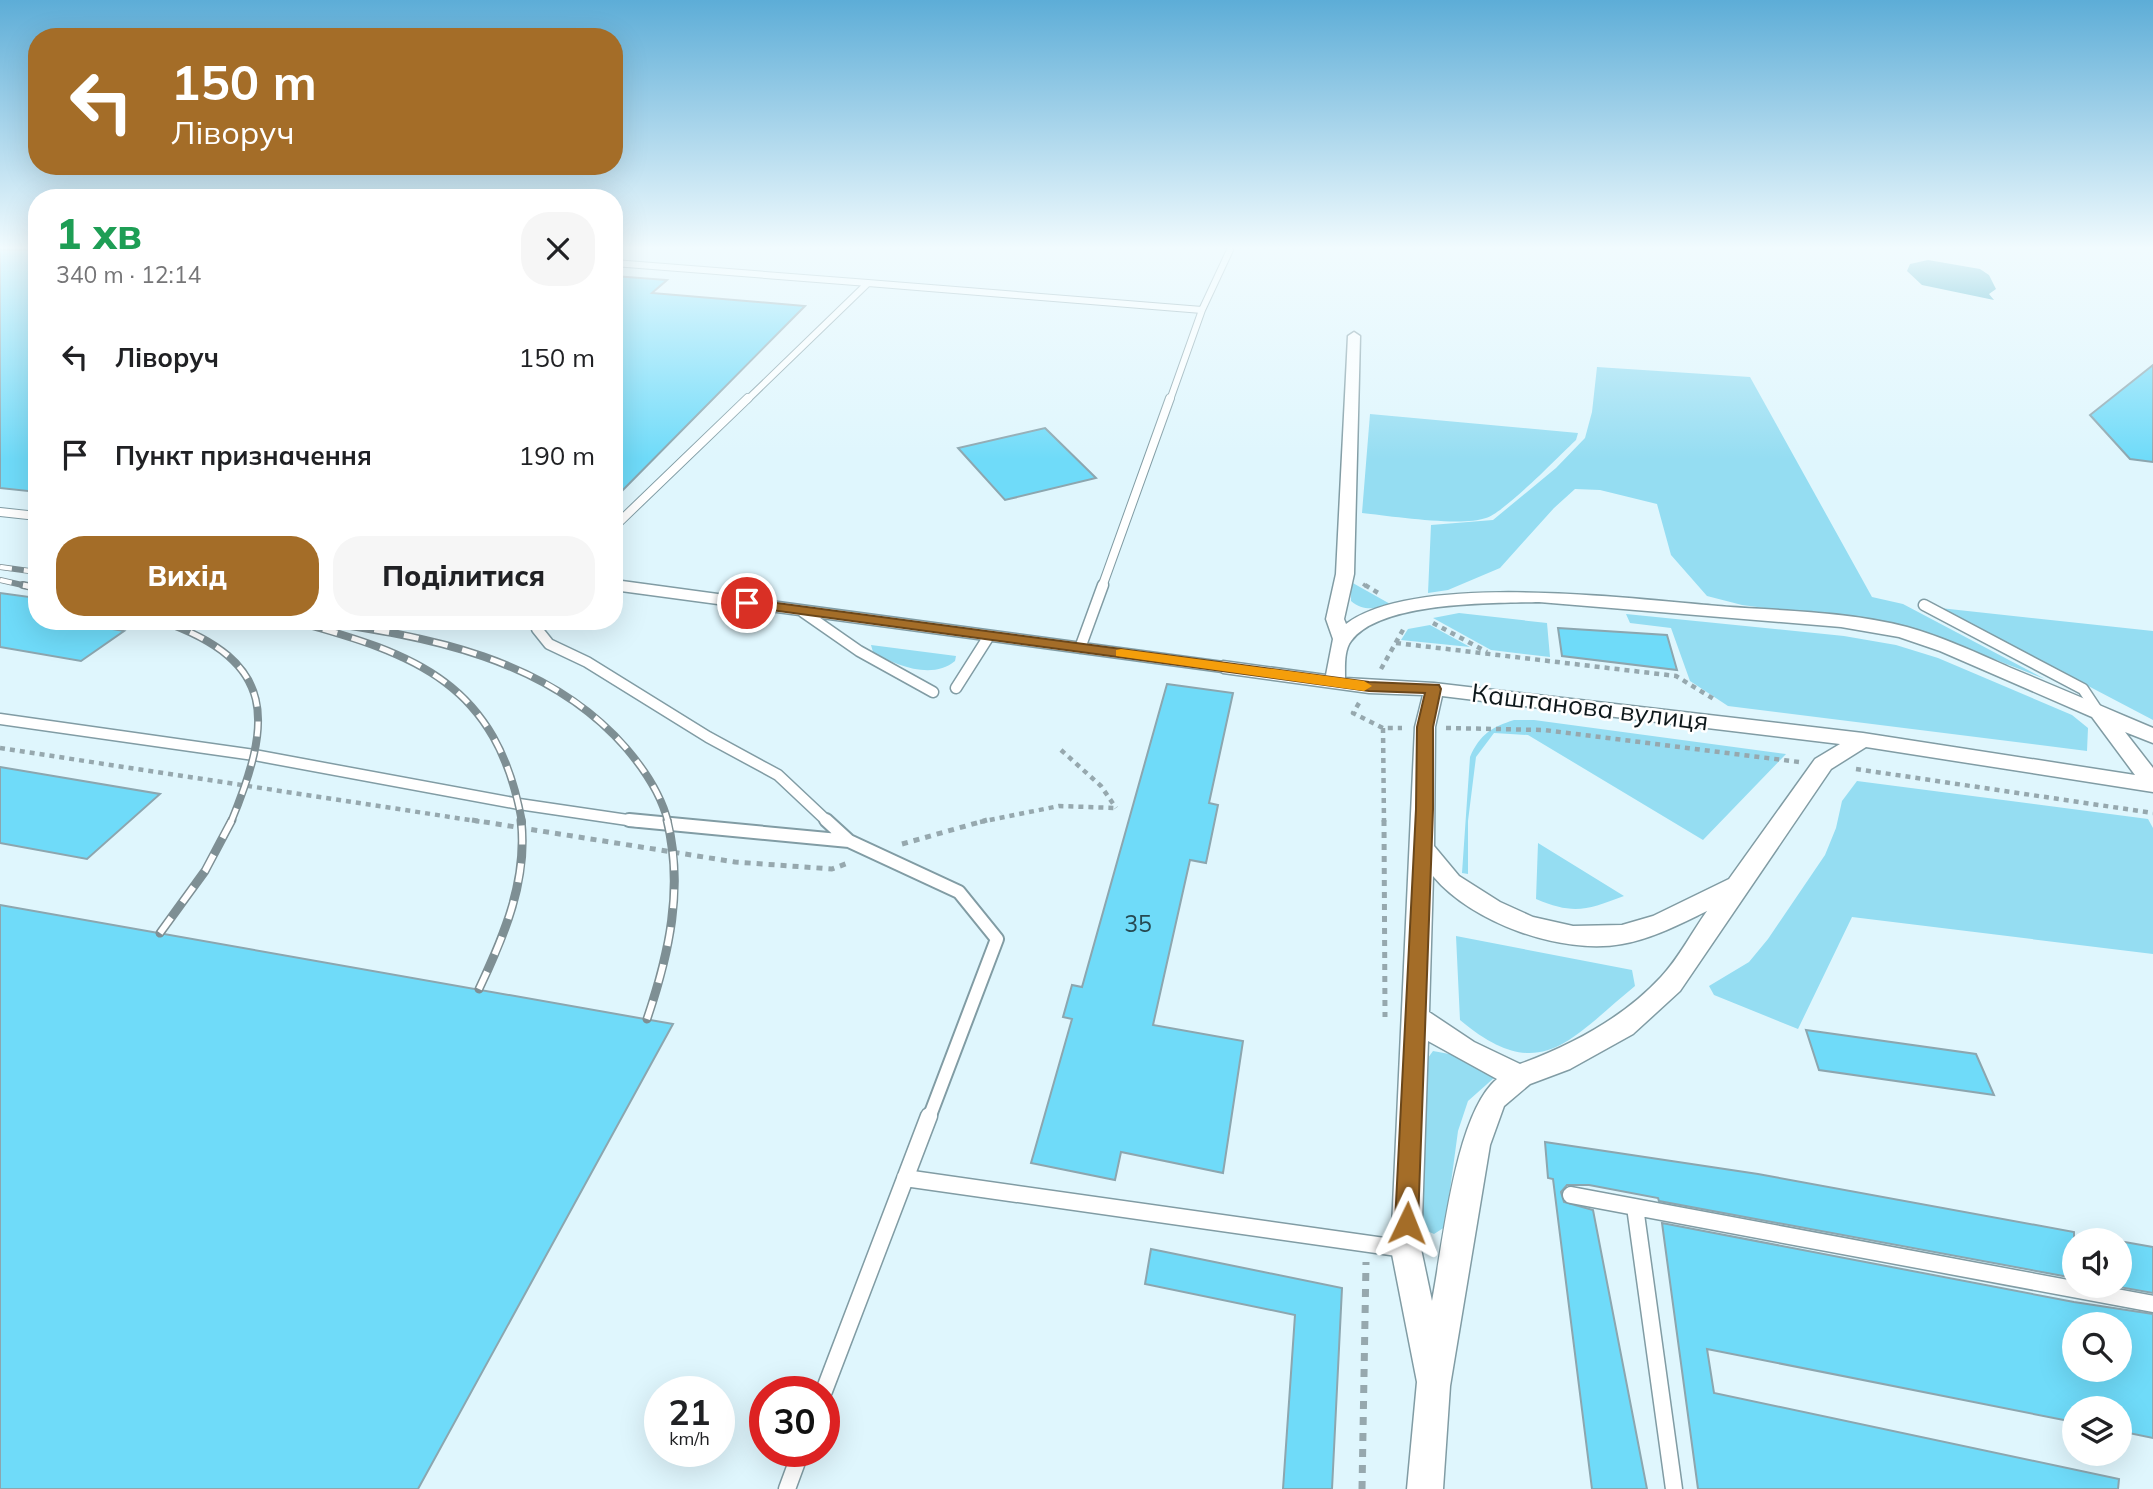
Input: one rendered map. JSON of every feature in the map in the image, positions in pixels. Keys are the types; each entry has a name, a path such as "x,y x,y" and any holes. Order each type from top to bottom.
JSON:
{"street":[{"path":"1335,682 1342,639 1335,619 1345,574 1354,336"},
{"path":"1342,639 1352,628 1379,615 1443,602 1496,597 1841,621 1903,632 1947,647 2153,736"},
{"path":"1223,667 1335,682 1434,689"},
{"name":"Каштанова вулиця","path":"1433,1386 1406,1249 1425,727 1434,689 1863,740 2153,784"},
{"path":"2099,713 2153,784"},
{"name":"Каштанова вулиця","path":"1425,1489 1433,1386 1476,1145 1493,1099 1520,1076 1560,1061 1623,1026 1671,984 1823,764 1863,740"},
{"name":"Каштанова вулиця","path":"1422,848 1451,882 1491,908 1527,925 1573,936 1622,935 1661,923 1737,886"},
{"path":"1414,1015 1436,1035 1476,1059 1520,1076"}],"lane":[{"path":"623,518 831,319"},
{"path":"1080,648 1199,319"},
{"path":"0,512 28,515"},
{"path":"623,586 1223,667"},
{"path":"1924,605 2083,689 2099,713"},
{"path":"800,611 859,651 933,692"},
{"path":"538,630 549,644 587,662 708,737 778,775 849,841 960,892 996,939 830,1376"},
{"path":"956,688 989,636"},
{"path":"0,719 254,755 519,804 656,824 849,841"},
{"path":"905,1178 1406,1249"},
{"path":"1571,1195 2153,1304"},
{"path":"1635,1207 1674,1489"},
{"path":"787,1489 795,1467"}],"path":[{"path":"1430,621 1487,652"},
{"path":"1377,674 1404,628 1417,625"},
{"path":"1396,643 1676,676 1727,706"},
{"path":"1353,713 1382,728 1544,730 1769,761 1823,764 2153,813"},
{"path":"1382,728 1386,1030"},
{"path":"0,748 735,862 832,869 873,854 1042,806 1079,803 1116,808 1101,786 1061,750"},
{"path":"1362,1489 1366,1243"}],"shaded area":[{"path":"1597,367 1750,377 1872,597 1903,604 2045,679 1911,627 1742,605 1707,596 1671,555 1657,504 1600,490 1575,489 1554,508 1500,568 1448,590 1428,593 1431,525 1493,520 1556,468 1585,438 1592,412"},
{"path":"1370,414 1578,433 1576,440 1545,470 1494,514 1475,520 1426,520 1362,513"},
{"path":"1351,582 1392,605 1361,607 1351,601"},
{"path":"1940,608 2153,631 2153,720"},
{"path":"1459,613 1547,623 1550,657 1491,650 1433,618"},
{"path":"1626,614 1844,636 1896,645 1938,658 2072,715 2088,728 2087,751 1728,706 1690,681 1671,628 1630,623"},
{"path":"1430,625 1470,647 1401,640 1408,629"},
{"path":"871,645 956,656 955,661 946,667 936,670 914,669 873,652"},
{"path":"1514,720 1534,720 1786,754 1703,840 1528,735 1494,733 1476,757 1468,821 1468,874 1462,873 1470,757 1488,732"},
{"path":"1857,781 2148,819 2153,828 2153,954 1852,917 1798,1029 1714,995 1709,986 1749,962 1768,939 1825,855 1836,828 1842,801"},
{"path":"1538,843 1624,896 1580,909 1561,907 1536,899"},
{"path":"1456,936 1632,970 1635,986 1572,1038 1553,1048 1533,1053 1512,1051 1488,1040 1460,1020"},
{"path":"1433,1051 1460,1056 1495,1077 1468,1101 1458,1131 1445,1227 1434,1234 1425,1230 1419,1207 1425,1062"}],"building":[{"path":"0,319 28,319 28,491 0,488"},
{"path":"623,319 792,319 623,490"},
{"path":"2153,365 2153,462 2130,459 2090,415"},
{"path":"1045,428 1096,478 1005,500 958,448"},
{"path":"0,593 28,597 28,630 124,631 81,661 0,647"},
{"path":"1558,628 1667,635 1677,670 1562,656"},
{"path":"1167,684 1233,693 1209,803 1218,805 1206,863 1190,860 1153,1025 1243,1041 1223,1173 1121,1152 1115,1180 1031,1163 1072,1019 1063,1017 1072,985 1082,987"},
{"path":"0,767 160,794 87,859 0,843"},
{"path":"0,905 673,1024 418,1489 0,1489"},
{"path":"1806,1030 1976,1054 1994,1095 1819,1070"},
{"path":"1545,1142 1758,1174 2062,1230 2062,1276 1659,1201 1658,1198 1589,1185 1567,1185 1561,1192 1564,1202 1593,1210 1647,1489 1592,1489 1553,1179 1548,1178"},
{"path":"1662,1223 2074,1302 2153,1314 2153,1438 2132,1434 2132,1396 2062,1396 2062,1420 1707,1349 1714,1393 2119,1479 2118,1489 1698,1489"},
{"path":"2132,1243 2153,1247 2153,1293 2132,1289"},
{"path":"1151,1249 1342,1288 1332,1489 1283,1489 1295,1315 1145,1284"}],"railway":[{"path":"0,567 28,571"},
{"path":"0,580 28,586"},
{"path":"23,585 28,586"},
{"path":"183,630 200,637 228,656 246,676 256,699 258,725 254,754 231,822"},
{"path":"327,630 413,662 444,682 471,706 493,737 510,775 522,822"},
{"path":"373,630 442,644 483,656 523,672 560,692 595,717 626,748 651,782 668,822"},
{"path":"479,989 512,907 521,864 521,820"},
{"path":"647,1019 662,970 672,921 674,871 667,820"},
{"path":"160,933 205,871 231,822"}],"slow traffic":[{"path":"1121,653 1364,686"}],"route":[{"path":"747,603 1369,687 1434,689 1425,727 1425,809 1407,1223"}]}
